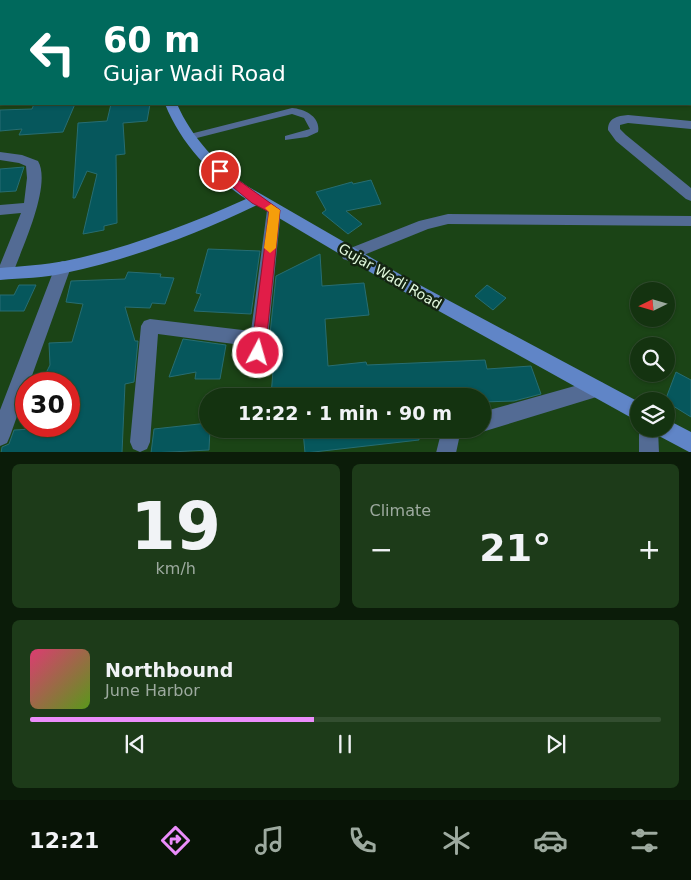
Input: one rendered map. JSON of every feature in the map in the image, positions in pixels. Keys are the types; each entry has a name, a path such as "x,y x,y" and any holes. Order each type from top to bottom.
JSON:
{"street":[{"name":"Gujar Wadi Road","path":"172,105 174,112 195,146 220,171 256,200 349,255 630,408"},
{"path":"691,125 628,119 619,120 614,124 614,130 621,138 691,196"},
{"path":"0,156 22,159 33,164 36,178 30,207 3,274 63,267 137,249 193,229 256,200"},
{"path":"0,210 30,207"},
{"path":"256,366 274,210"},
{"path":"349,255 424,225 448,219 691,221"},
{"path":"0,436 63,267"},
{"path":"140,442 150,326 259,340"},
{"path":"491,419 596,389"},
{"path":"675,434 691,443"},
{"path":"648,437 649,452"},
{"path":"446,452 449,438"}],"lane":[{"path":"189,137 292,111 305,113 314,123 315,130 307,134 288,138"}],"building":[{"path":"34,105 75,105 63,132 19,135 22,129 0,131 0,110 32,109"},
{"path":"111,105 150,105 147,121 123,123 125,154 116,155 117,223 104,226 104,230 83,234 97,174 87,171 75,198 73,198 78,123 107,121"},
{"path":"24,167 16,191 0,192 0,169"},
{"path":"371,180 381,204 346,211 362,224 348,234 322,213 326,210 316,192 352,182 353,184"},
{"path":"208,249 260,251 251,314 194,311 201,294 196,293"},
{"path":"320,254 322,286 364,283 369,315 325,319 328,366 366,362 367,365 485,360 487,369 531,366 541,394 514,401 491,402 491,388 272,388 274,358 268,359 273,335 270,334 276,276"},
{"path":"128,272 161,274 160,277 174,278 165,304 152,303 150,308 125,307 135,341 138,341 134,382 125,384 122,452 1,452 2,447 9,444 14,430 15,437 80,437 80,372 46,372 50,365 49,343 72,342 83,304 66,302 71,281 125,279"},
{"path":"19,285 36,285 24,311 0,311 0,295 14,295"},
{"path":"487,285 506,298 493,310 475,296"},
{"path":"183,339 226,345 220,379 195,379 196,372 169,377"},
{"path":"676,372 691,380 691,417 675,407 675,392 668,392 672,382 675,382"},
{"path":"199,424 199,438 210,438 209,450 151,452 154,429"},
{"path":"304,438 419,438 419,440 305,452"}],"slow traffic":[{"path":"270,248 274,210 271,208"}],"route":[{"path":"220,171 256,200 274,210 258,353"}]}
